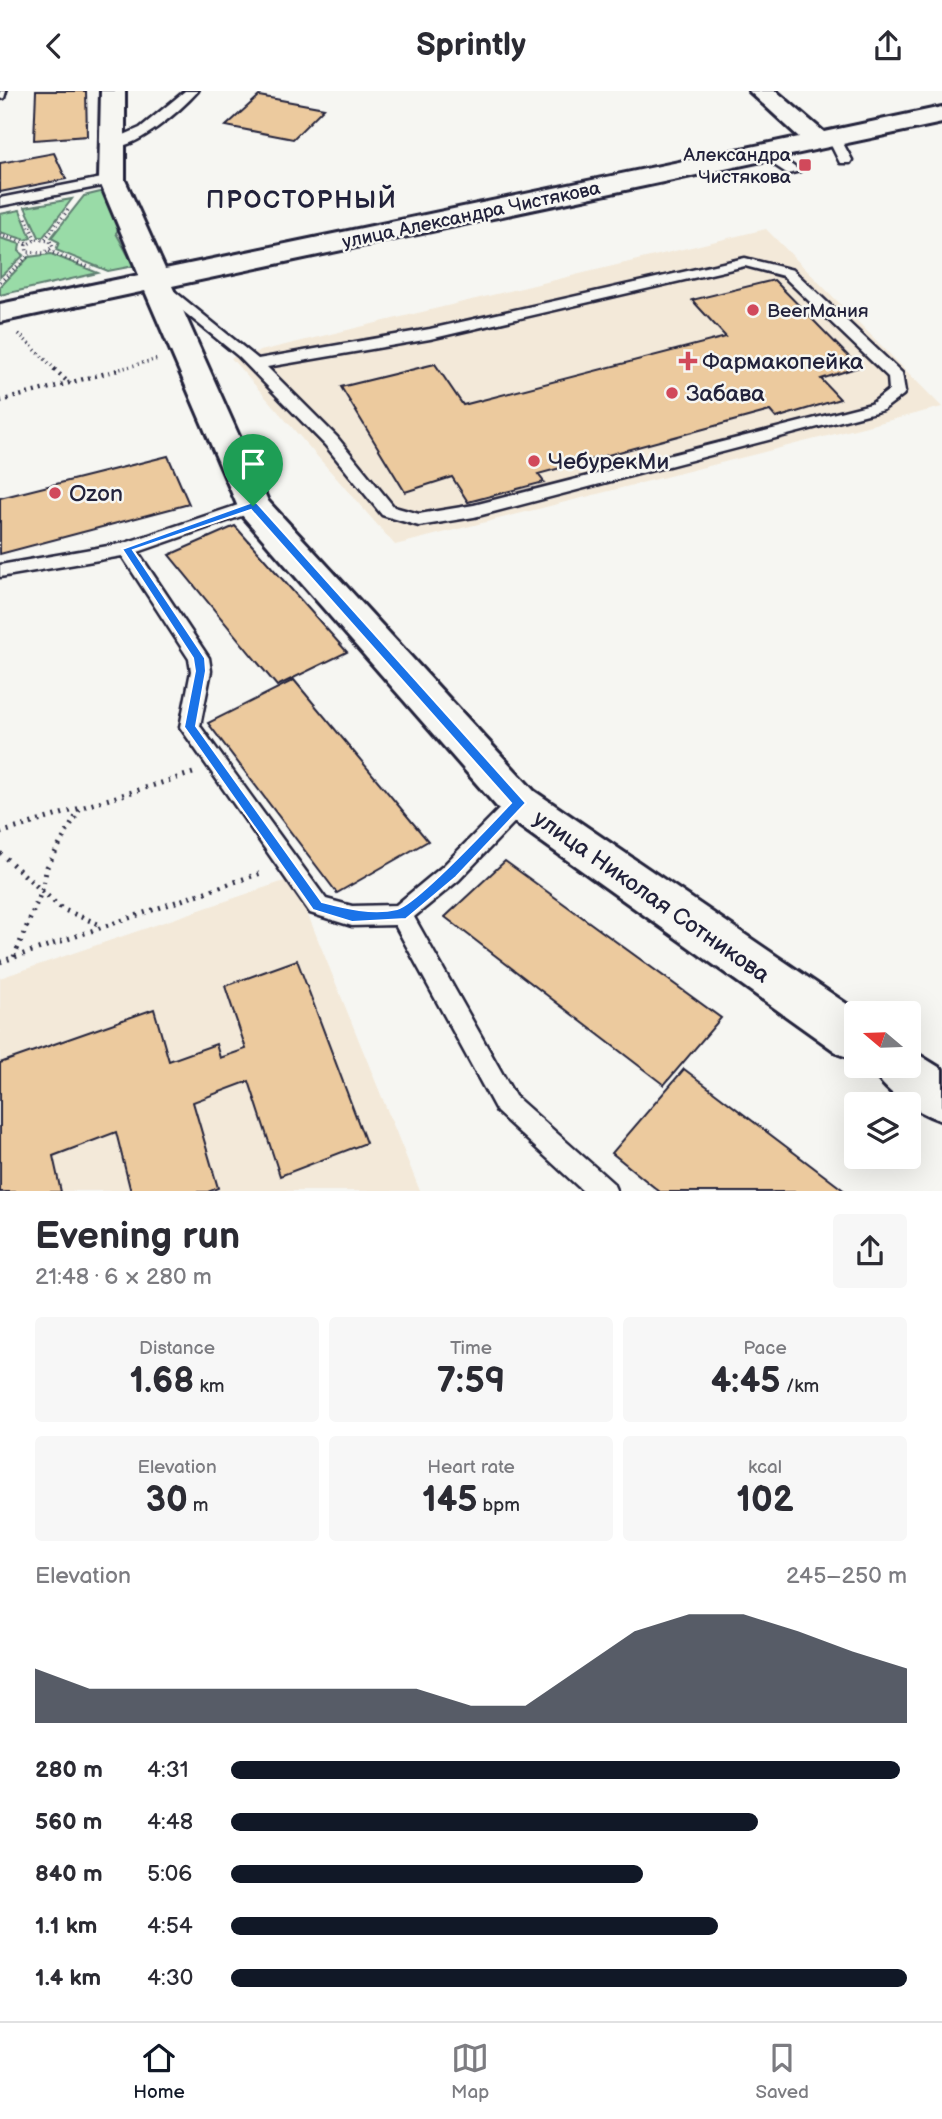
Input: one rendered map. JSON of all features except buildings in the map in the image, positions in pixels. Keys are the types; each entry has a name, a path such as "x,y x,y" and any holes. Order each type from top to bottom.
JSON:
{"street":[{"name":"улица Николая Сотникова","path":"113,91 115,144 112,180 253,506 519,803 844,1030"},
{"path":"761,91 832,146"},
{"name":"улица Александра Чистякова","path":"5,320 155,282 764,152 832,146 942,115"},
{"path":"913,1078 942,1098"}],"lane":[{"path":"115,144 145,131 192,91"},
{"path":"764,152 793,171"},
{"path":"0,202 112,180"},
{"path":"155,282 255,364 331,441 388,511 419,520 474,511 877,407 897,393 896,376 788,274 745,262 430,334 255,364"},
{"path":"0,571 127,549 253,506"},
{"path":"127,549 199,658 201,671 190,727 318,906 352,916 401,915 451,873 519,803"},
{"path":"401,915 506,1104 603,1191"}],"path":[{"path":"0,235 27,244 42,239 54,244 44,253 30,253 25,250 27,244"},
{"path":"0,282 30,253"},
{"path":"5,320 71,385"},
{"path":"0,401 71,385 186,351"},
{"path":"0,832 218,765"},
{"path":"15,957 42,890 47,867 80,808"},
{"path":"0,853 62,909 104,927"},
{"path":"0,962 288,864"}],"shaded area":[{"path":"766,229 942,407 395,545 231,358"},
{"path":"293,878 420,1191 0,1191 0,978"}],"green space":[{"path":"113,189 122,224 116,233 134,266 108,271 56,250 59,242 51,238 84,196"},
{"path":"72,199 43,237 39,237 25,207"},
{"path":"20,210 31,238 26,240 0,232 0,214"},
{"path":"0,238 20,244 19,251 24,255 0,277"},
{"path":"51,254 98,273 0,295 0,287 29,257"}],"place":[{"name":"Александра Чистякова","path":"805,165"},
{"name":"BeerМания","path":"753,310"},
{"name":"Фармакопейка","path":"688,361"},
{"name":"Забава","path":"672,393"},
{"name":"ЧебурекМи","path":"534,461"},
{"name":"Ozon","path":"55,493"}],"district":[{"name":"ПРОСТОРНЫЙ","path":"302,200"}],"route":[{"path":"253,506 519,803 451,873 401,915 352,916 318,906 190,727 201,671 199,658 127,549 253,506"}]}
